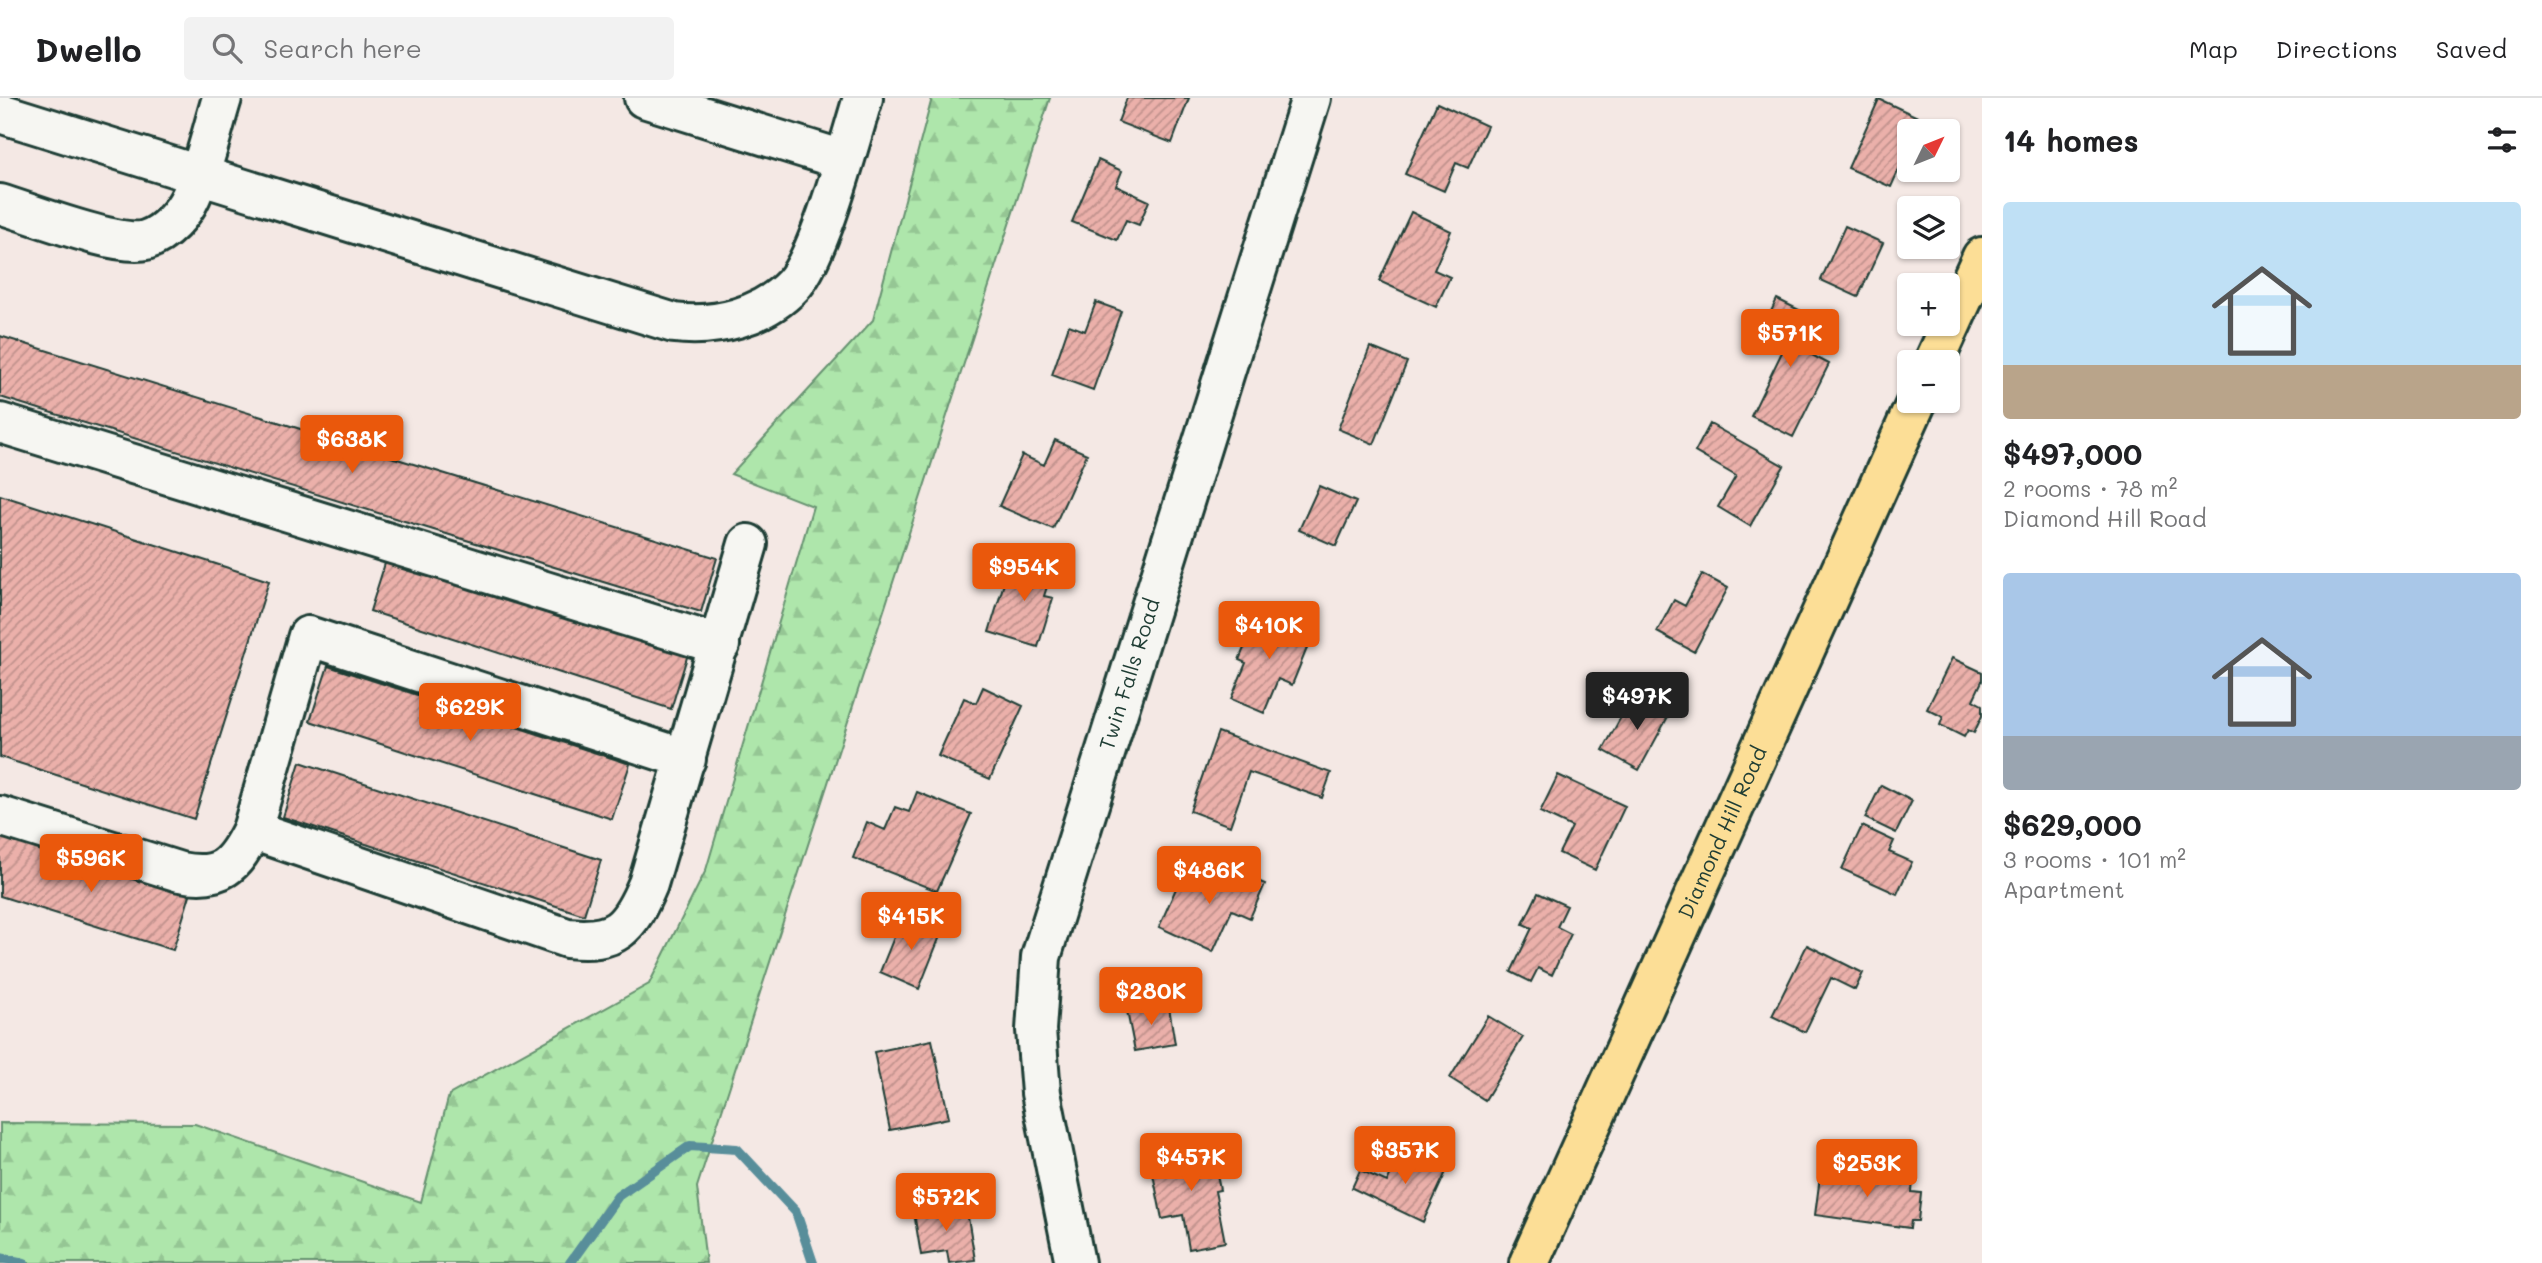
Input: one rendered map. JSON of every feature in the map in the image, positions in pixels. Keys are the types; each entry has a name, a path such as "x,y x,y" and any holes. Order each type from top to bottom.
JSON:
{"main road":[{"path":"1939,350 1982,257"},
{"name":"Diamond Hill Road","path":"1529,1263 1912,413"}],"street":[{"path":"0,204 108,237 145,240 163,230 178,216 199,176 222,98"},
{"path":"644,98 844,160"},
{"path":"0,114 674,323 699,326 742,317 779,297 795,284 815,242 863,98"},
{"name":"Twin Falls Road","path":"1075,1263 1041,1093 1037,1030 1041,957 1311,98"},
{"path":"0,423 720,645"},
{"path":"252,830 566,937 594,940 612,935 638,907 648,884 748,544"},
{"path":"0,816 180,872 204,877 226,868 241,853 252,830 308,636 686,759"}],"green space":[{"path":"932,98 1050,98 697,1187 706,1263 0,1263 0,1123 195,1124 421,1202 449,1095 649,984 706,870 813,506 731,474 873,320"}],"building":[{"path":"1127,98 1189,98 1172,143 1118,122"},
{"path":"1879,99 1922,119 1897,119 1897,174 1891,187 1848,168"},
{"path":"1437,103 1487,126 1468,168 1456,163 1444,191 1405,174"},
{"path":"1098,160 1122,171 1116,186 1149,201 1139,225 1126,220 1117,240 1072,222"},
{"path":"1411,212 1451,231 1434,270 1450,277 1436,307 1379,281"},
{"path":"1845,226 1883,243 1858,297 1821,280"},
{"path":"1777,299 1823,322 1808,353 1829,364 1793,437 1751,416 1784,348 1759,336"},
{"path":"1096,302 1121,311 1093,390 1052,375 1069,325 1085,331"},
{"path":"0,336 717,558 701,612 0,397"},
{"path":"1370,347 1407,362 1374,444 1338,429"},
{"path":"1710,424 1784,466 1750,526 1718,507 1736,476 1695,452"},
{"path":"1055,440 1087,454 1053,529 999,506 1022,455 1044,465"},
{"path":"1319,486 1356,502 1336,546 1299,530"},
{"path":"0,495 269,581 194,819 0,757"},
{"path":"1024,556 1054,565 1044,596 1053,598 1038,647 989,632 1009,567 1020,570"},
{"path":"387,557 688,654 671,709 370,611"},
{"path":"1702,574 1728,588 1694,652 1657,632 1674,600 1685,606"},
{"path":"1258,614 1312,636 1292,685 1278,679 1264,713 1231,699 1246,663 1239,660"},
{"path":"1952,658 1982,672 1982,681 1973,700 1982,705 1982,716 1974,733 1968,730 1964,737 1940,725 1943,717 1927,709"},
{"path":"328,666 630,764 612,819 310,721"},
{"path":"983,687 1023,706 990,779 938,756 964,698 976,703"},
{"path":"1634,693 1670,713 1639,770 1603,750"},
{"path":"1218,732 1331,773 1322,798 1249,772 1230,826 1190,811"},
{"path":"300,762 601,860 584,915 283,817"},
{"path":"1558,775 1625,806 1595,870 1559,853 1572,827 1540,812"},
{"path":"1881,785 1912,801 1896,833 1865,818"},
{"path":"917,792 971,814 937,891 853,858 867,822 885,830 895,807 909,812"},
{"path":"1862,826 1894,841 1889,852 1912,862 1897,894 1842,869"},
{"path":"0,836 190,895 173,950 0,896"},
{"path":"1185,868 1221,884 1228,868 1265,884 1250,918 1232,910 1213,952 1159,927"},
{"path":"1538,893 1567,906 1557,927 1571,934 1552,975 1538,968 1531,982 1511,972 1532,928 1523,924"},
{"path":"903,915 942,931 919,989 880,972"},
{"path":"1807,945 1863,973 1855,990 1831,978 1805,1032 1772,1016"},
{"path":"1168,1001 1175,1044 1135,1051 1127,1011"},
{"path":"1488,1016 1523,1037 1485,1100 1450,1078"},
{"path":"932,1040 949,1118 890,1130 874,1052"},
{"path":"1211,1142 1220,1190 1215,1191 1225,1242 1189,1249 1183,1215 1162,1219 1153,1174 1163,1172 1159,1152"},
{"path":"1401,1151 1446,1172 1423,1222 1352,1188 1360,1170 1387,1182"},
{"path":"1821,1169 1913,1181 1912,1192 1921,1193 1918,1221 1911,1221 1910,1228 1815,1215"},
{"path":"966,1205 975,1260 949,1263 947,1251 921,1255 914,1213"}],"waterway":[{"path":"570,1263 618,1196 690,1146 737,1149 796,1212 813,1263"},
{"path":"0,1258 24,1263"}]}
